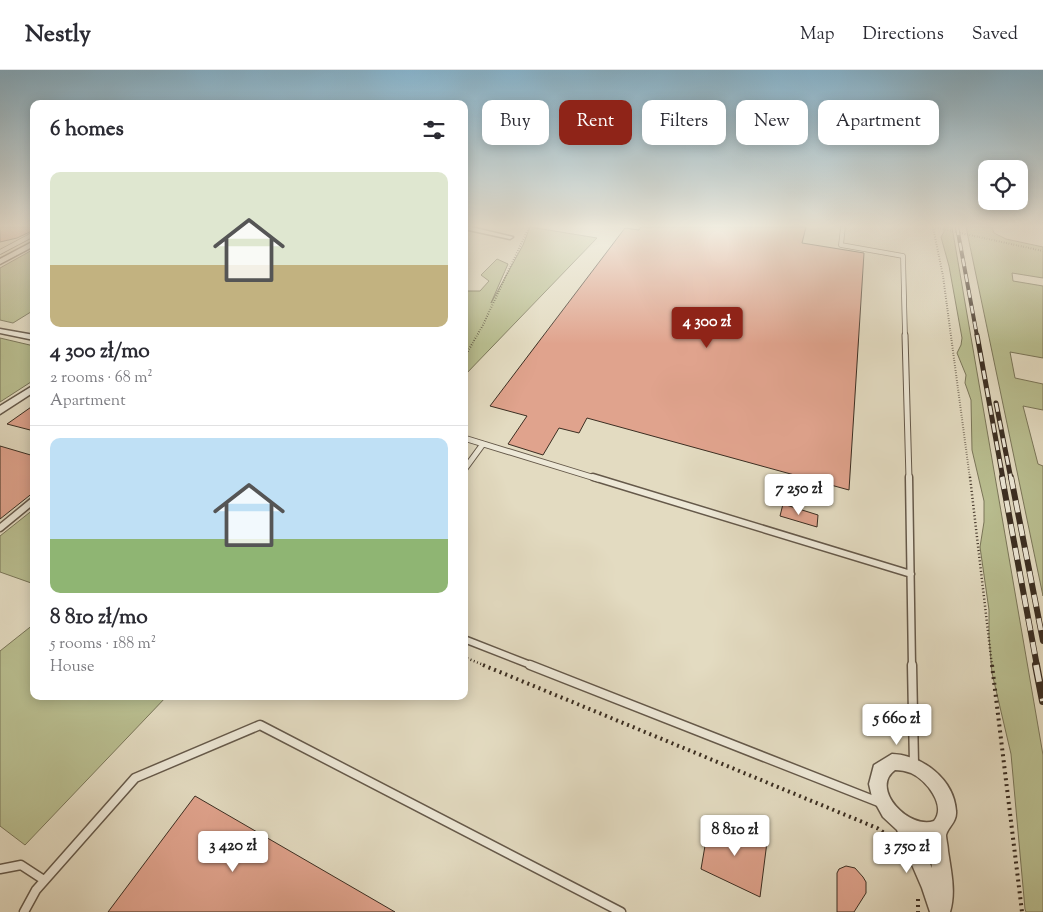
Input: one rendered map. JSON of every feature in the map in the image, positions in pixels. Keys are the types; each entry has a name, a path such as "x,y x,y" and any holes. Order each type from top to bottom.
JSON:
{"street":[{"path":"0,331 30,337"},
{"path":"0,411 30,391"},
{"path":"903,824 916,830 927,832 937,830 944,824 948,816 947,804 935,782 914,766 903,762 892,762 884,766 879,772 878,792 884,804 903,824 931,886 940,912"},
{"path":"937,830 944,891 940,912"}],"lane":[{"path":"903,266 914,766"},
{"path":"468,439 911,574"},
{"path":"468,465 483,444"},
{"path":"0,528 30,503"},
{"path":"468,641 884,804"},
{"path":"24,912 44,880 135,778 260,725 621,912"},
{"path":"0,869 21,865 44,880"}],"path":[{"path":"468,351 483,325 511,266"},
{"path":"941,266 967,454 1022,912"},
{"path":"468,659 877,828 895,841"},
{"path":"918,896 918,912"}],"green space":[{"path":"3,266 30,266 30,312 13,323 0,320 0,268"},
{"path":"490,266 507,266 491,303 511,266 570,266 468,372 468,291 480,291 489,281 481,275"},
{"path":"949,266 959,266 1043,755 1043,912 1026,912 1025,909 1011,754 992,673 989,610 980,547 984,522 984,501 972,450 971,400 965,383 966,375 957,353 962,338"},
{"path":"974,266 1043,266 1043,278 1012,273 1013,281 1043,286 1043,358 1010,352 1015,378 1043,384 1043,410 1023,406 1038,464 1043,466 1043,596"},
{"path":"0,338 30,345 30,383 0,402"},
{"path":"30,512 30,583 0,572 0,536"},
{"path":"30,627 30,700 163,700 25,845 0,826 0,651"}],"building":[{"path":"596,266 863,266 849,490 587,418 579,433 559,428 543,455 508,444 527,416 490,406"},
{"path":"30,408 30,430 7,424"},
{"path":"0,446 30,455 30,495 0,519"},
{"path":"783,504 818,515 817,527 780,516"},
{"path":"195,796 395,912 108,912"},
{"path":"710,817 767,842 760,897 701,869"},
{"path":"846,866 855,868 863,877 866,882 866,893 854,912 837,912 837,873 839,869"}],"railway":[{"path":"964,266 977,336"},
{"path":"977,335 1003,479"},
{"path":"996,403 1011,479"},
{"path":"1002,477 1037,666"},
{"path":"1011,477 1043,641"},
{"path":"1036,665 1043,701"}]}
